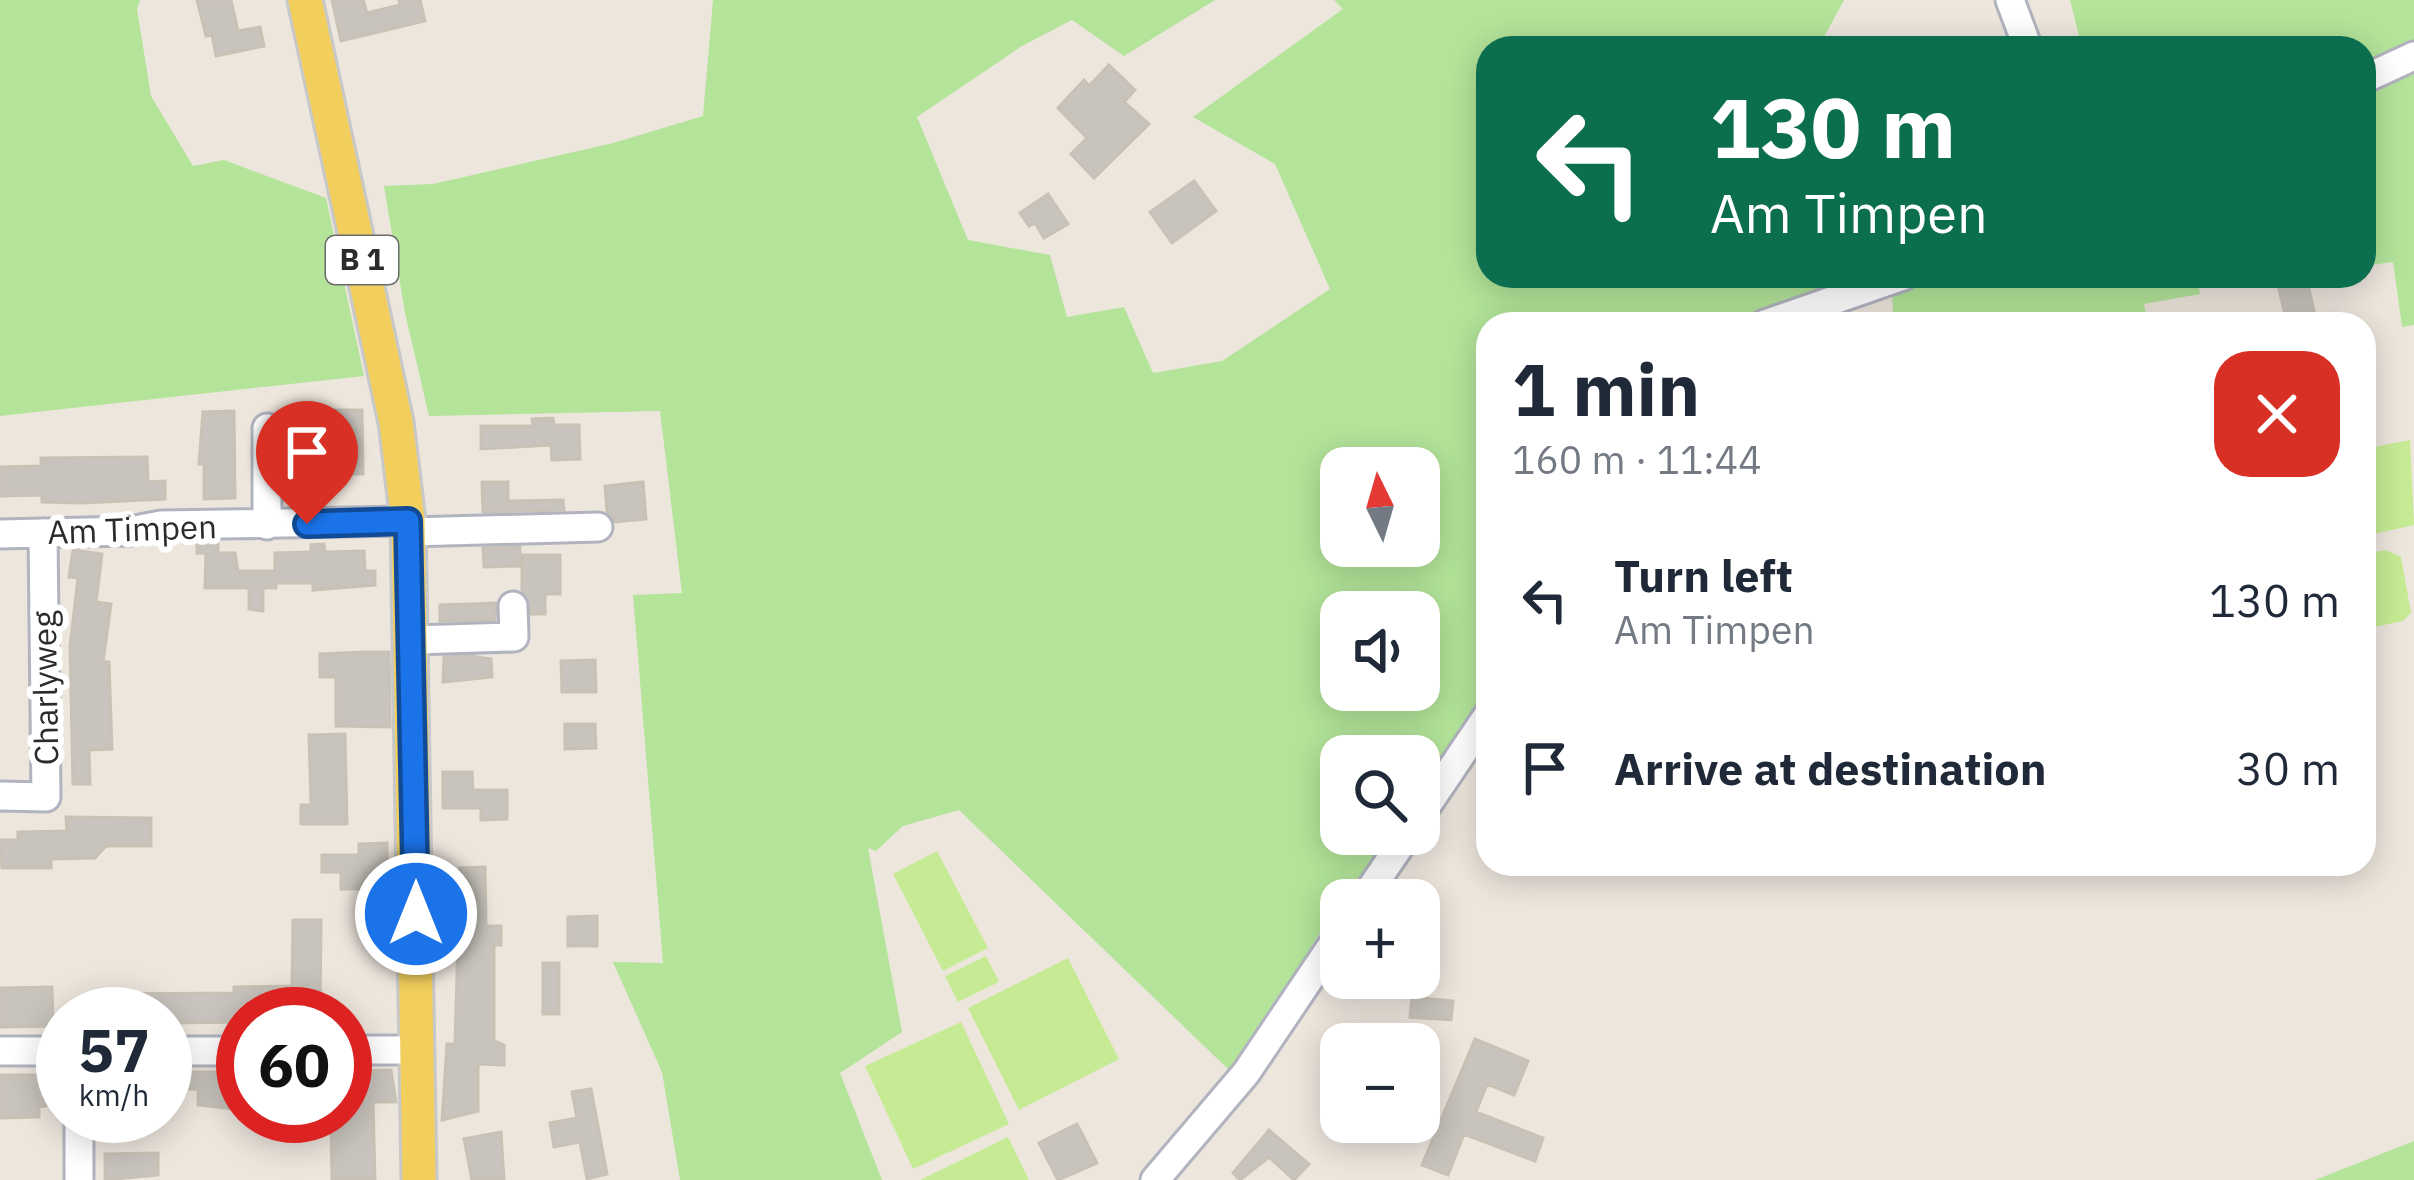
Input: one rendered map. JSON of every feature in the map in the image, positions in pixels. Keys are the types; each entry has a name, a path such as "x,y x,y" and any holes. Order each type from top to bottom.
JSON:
{"main road":[{"name":"B 1","path":"305,0 396,422 409,527 419,1180"}],"street":[{"path":"2010,0 2023,36"},
{"path":"2376,73 2414,56"},
{"path":"1800,312 1868,288"},
{"path":"266,428 267,525"},
{"name":"Am Timpen","path":"0,534 130,531 161,525 598,527"},
{"name":"Charlyweg","path":"0,796 46,797 43,532"},
{"path":"413,640 514,637 513,606"},
{"path":"1440,786 1476,734"},
{"path":"1155,1180 1246,1073 1320,963"},
{"path":"372,1050 417,1050"},
{"path":"0,1051 36,1051"},
{"path":"79,1143 79,1180"}],"green space":[{"path":"0,0 140,0 137,9 151,96 193,166 224,160 326,198 364,376 0,416"},
{"path":"713,0 1215,0 1124,56 1072,20 1022,46 917,117 968,240 1050,255 1067,317 1124,307 1153,373 1222,361 1330,289 1275,164 1193,117 1343,9 1334,0 1844,0 1824,36 1476,36 1476,288 1889,288 1821,312 1476,312 1476,720 1440,769 1440,735 1320,735 1320,855 1376,855 1357,879 1320,879 1320,933 1231,1072 959,810 903,826 876,851 868,848 902,1032 840,1073 882,1180 680,1180 662,1072 613,962 663,963 633,595 682,593 660,411 429,416 405,313 384,186 433,184 613,143 703,116"},
{"path":"2070,0 2414,0 2414,325 2402,327 2393,262 2376,264 2376,36 2079,36"},
{"path":"1892,288 2199,288 2200,294 2144,304 2146,312 1893,312"},
{"path":"2410,440 2414,525 2376,534 2376,447"},
{"path":"2386,550 2401,557 2411,613 2403,621 2376,627 2376,552"},
{"path":"937,851 988,948 943,971 893,874"},
{"path":"986,956 999,982 958,1002 945,976"},
{"path":"1068,958 1119,1059 1019,1110 968,1008"},
{"path":"961,1022 1009,1124 913,1169 865,1066"},
{"path":"1008,1137 1029,1180 920,1180"},
{"path":"2414,1141 2414,1180 2315,1180"}],"building":[{"path":"197,0 231,0 238,31 260,27 264,46 216,56"},
{"path":"332,0 363,0 367,13 400,5 399,0 420,0 425,21 341,41"},
{"path":"1109,65 1135,90 1124,102 1149,124 1094,178 1071,154 1087,138 1058,108 1084,80 1089,86"},
{"path":"1194,181 1216,211 1172,243 1150,212"},
{"path":"1048,194 1068,224 1044,238 1035,223 1029,226 1020,213"},
{"path":"2279,288 2309,288 2314,312 2284,312"},
{"path":"321,410 362,410 363,474 322,474"},
{"path":"234,411 235,498 204,499 204,464 199,464 203,412"},
{"path":"553,418 554,425 579,425 580,459 552,460 551,445 481,449 481,426 533,426 532,419"},
{"path":"147,457 148,482 165,481 165,499 82,503 42,502 42,495 0,496 0,467 41,466 41,458"},
{"path":"482,482 508,482 508,501 563,500 564,510 483,512"},
{"path":"643,482 646,519 615,522 607,512 605,486"},
{"path":"197,542 218,542 218,553 235,553 238,571 275,571 275,553 311,552 311,545 324,544 325,552 364,551 365,571 375,571 375,585 313,590 313,583 276,583 276,588 263,588 263,611 249,609 249,588 205,588 206,553 197,553"},
{"path":"520,547 520,566 484,567 483,548"},
{"path":"73,550 102,554 96,602 111,604 103,662 109,662 112,749 89,750 90,784 73,784 70,646 78,578 69,577"},
{"path":"522,555 560,555 560,594 545,594 545,614 531,614 522,591"},
{"path":"496,603 495,620 440,621 440,605"},
{"path":"389,652 390,727 336,726 336,677 320,677 320,654"},
{"path":"444,657 491,659 492,677 443,682"},
{"path":"595,660 596,692 562,692 561,661"},
{"path":"565,724 595,724 596,748 565,749"},
{"path":"345,734 347,824 301,824 301,805 311,805 309,735"},
{"path":"443,772 472,772 473,790 507,790 507,819 481,820 481,808 443,808"},
{"path":"66,817 151,818 151,846 106,846 95,858 51,859 51,868 2,868 0,840 18,840 18,832 67,831"},
{"path":"387,843 387,889 341,889 341,872 322,872 322,855 359,855 359,844"},
{"path":"485,867 486,926 501,926 501,945 494,945 494,1041 504,1045 504,1065 478,1064 478,1111 442,1120 447,1044 455,1044 460,868"},
{"path":"597,916 597,946 568,946 568,917"},
{"path":"293,920 321,920 320,987 234,987 292,986"},
{"path":"543,963 559,963 559,1014 543,1014"},
{"path":"36,987 36,1026 0,1027 0,988"},
{"path":"192,993 216,993 216,1022 192,1023"},
{"path":"1412,999 1453,1001 1451,1020 1410,1017"},
{"path":"1475,1039 1528,1061 1514,1095 1487,1084 1476,1112 1543,1138 1535,1161 1464,1134 1448,1175 1422,1165 1431,1143 1440,1143 1440,1122"},
{"path":"391,1070 396,1102 373,1102 375,1180 332,1180 331,1143 372,1143 372,1071"},
{"path":"192,1072 216,1072 216,1107 198,1105 198,1089 192,1089"},
{"path":"0,1075 36,1075 36,1117 0,1118"},
{"path":"591,1089 607,1174 587,1179 580,1142 554,1147 550,1123 577,1118 572,1092"},
{"path":"1077,1124 1097,1163 1058,1180 1039,1143"},
{"path":"1269,1130 1309,1164 1294,1180 1269,1157 1240,1180 1233,1173"},
{"path":"501,1132 504,1180 472,1180 464,1139"},
{"path":"158,1153 158,1175 105,1180 105,1154"}],"route":[{"path":"307,524 408,521 416,914"}]}
